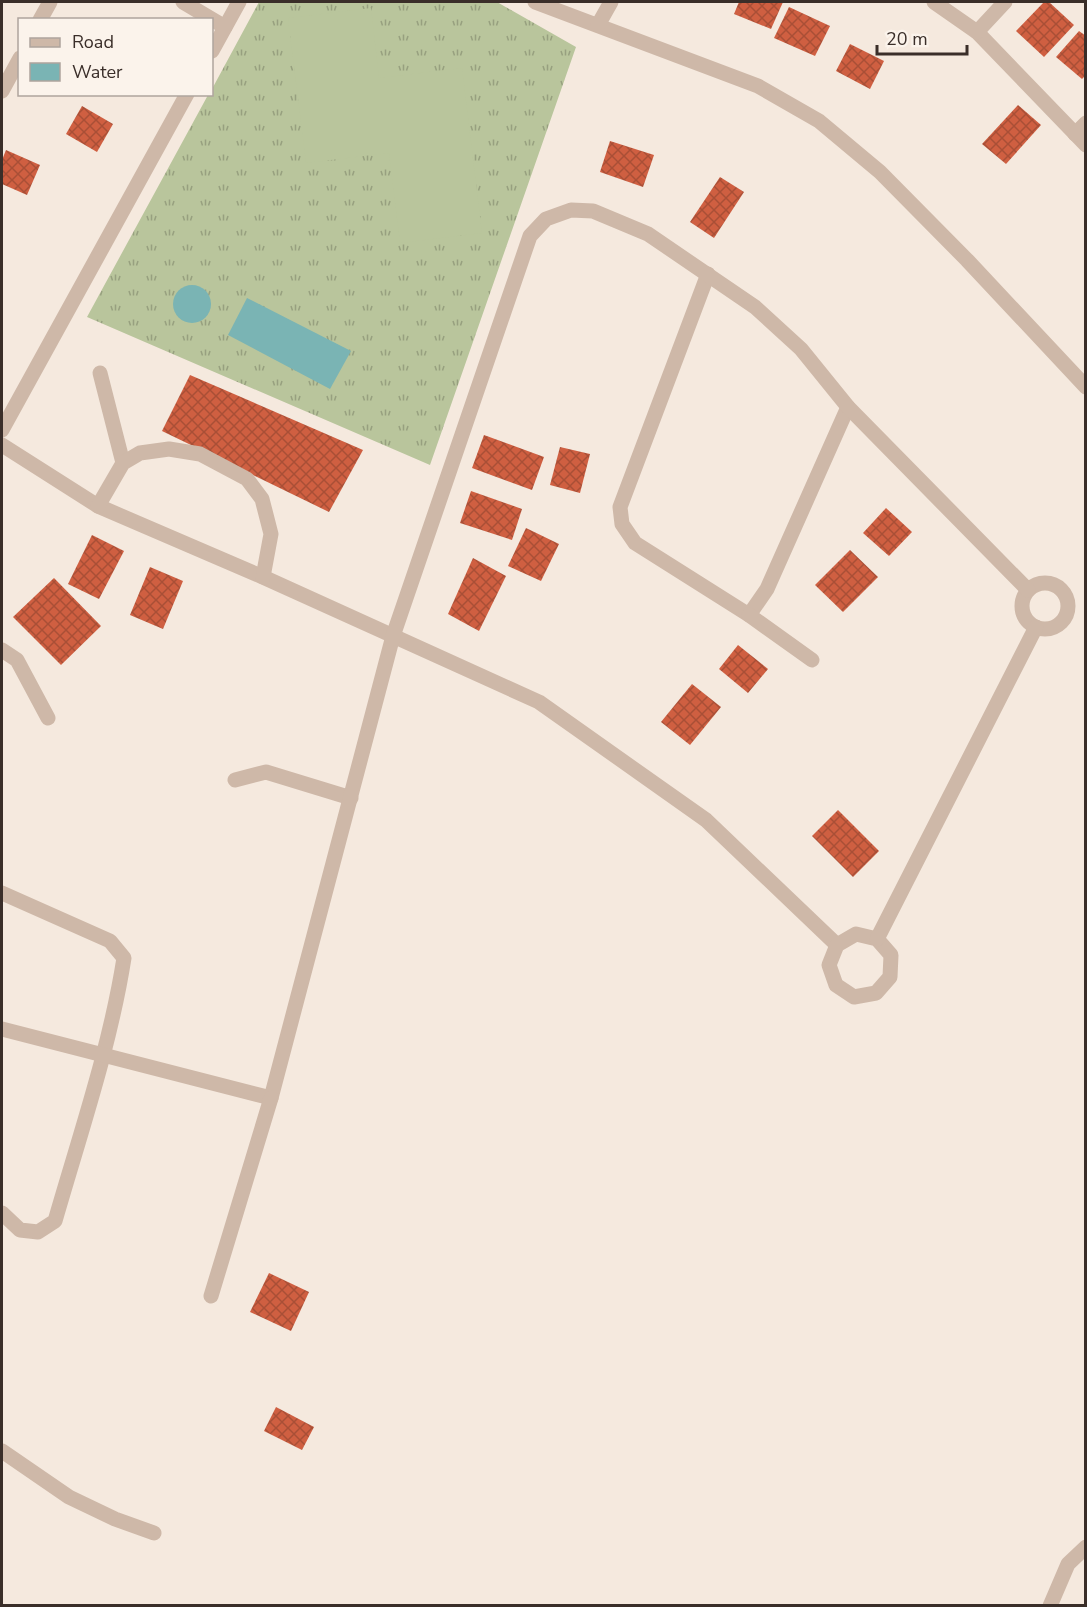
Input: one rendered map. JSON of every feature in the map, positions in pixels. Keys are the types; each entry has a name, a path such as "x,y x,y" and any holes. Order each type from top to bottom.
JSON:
{"street":[{"path":"41,18 50,2"},
{"path":"183,2 210,18"},
{"path":"213,49 239,2"},
{"path":"535,2 758,86 819,122 880,172 968,260 1086,387"},
{"path":"598,25 611,2"},
{"path":"934,2 977,32 1082,134"},
{"path":"977,32 1005,2"},
{"path":"213,20 225,27"},
{"path":"2,91 18,62"},
{"path":"2,430 186,96"},
{"path":"211,1296 271,1098 393,636 530,237 546,219 571,210 593,211 648,234 755,307 801,349 848,407 1028,590"},
{"path":"708,274 620,507 622,524 635,543 749,615 812,660"},
{"path":"100,373 123,463"},
{"path":"749,615 767,589 848,407"},
{"path":"2,445 98,506 539,702 706,820 837,945"},
{"path":"98,506 123,463 140,453 169,449 200,454 247,479 262,499 271,534 262,577"},
{"path":"1041,583 1055,585 1066,595 1069,608 1063,622 1051,629 1036,627 1025,617 1022,603 1028,590 1041,583"},
{"path":"877,939 1036,627"},
{"path":"2,650 17,660 48,718"},
{"path":"235,780 266,772 351,798"},
{"path":"2,893 110,941 124,958 103,1055 56,1221 38,1232 20,1230 2,1213"},
{"path":"856,934 877,939 891,955 890,977 876,993 854,996 836,985 832,975 829,965 837,945 856,934"},
{"path":"2,1029 271,1098"},
{"path":"2,1451 69,1497 115,1519 153,1533"},
{"path":"1050,1605 1068,1564 1086,1546"}],"green space":[{"path":"259,2 497,2 576,47 430,465 87,317 207,96 213,96 213,87"},
{"path":"371,8 379,78 462,68 482,233 400,243 389,153 306,163 288,18"}],"water":[{"path":"192,285 206,290 211,304 206,318 192,323 178,318 173,304 178,290"},
{"path":"247,298 351,351 330,389 228,335"}],"building":[{"path":"739,2 783,2 771,29 734,14"},
{"path":"1044,2 1049,2 1074,25 1044,57 1016,31"},
{"path":"789,7 830,26 815,56 774,38"},
{"path":"1079,31 1086,36 1086,75 1082,79 1056,57"},
{"path":"850,44 884,61 870,89 836,71"},
{"path":"1018,105 1041,125 1006,164 982,144"},
{"path":"82,106 113,124 97,152 66,134"},
{"path":"610,141 654,155 643,187 600,172"},
{"path":"6,150 40,165 27,195 2,184 2,160"},
{"path":"720,177 744,192 714,238 690,222"},
{"path":"190,375 363,450 329,512 162,431"},
{"path":"484,435 544,457 532,490 472,468"},
{"path":"560,447 590,454 580,493 550,485"},
{"path":"471,491 522,509 512,540 460,523"},
{"path":"886,508 912,532 889,556 863,533"},
{"path":"526,528 559,544 541,581 508,566"},
{"path":"92,535 124,551 99,599 68,584"},
{"path":"850,550 878,577 843,612 815,585"},
{"path":"473,558 506,576 479,631 448,614"},
{"path":"150,567 183,581 163,629 130,615"},
{"path":"54,578 101,626 61,665 13,617"},
{"path":"738,645 768,669 748,693 719,669"},
{"path":"692,684 721,707 690,745 661,722"},
{"path":"838,810 879,851 853,877 812,836"},
{"path":"269,1273 309,1292 291,1331 250,1312"},
{"path":"276,1407 314,1427 302,1450 264,1431"}]}
